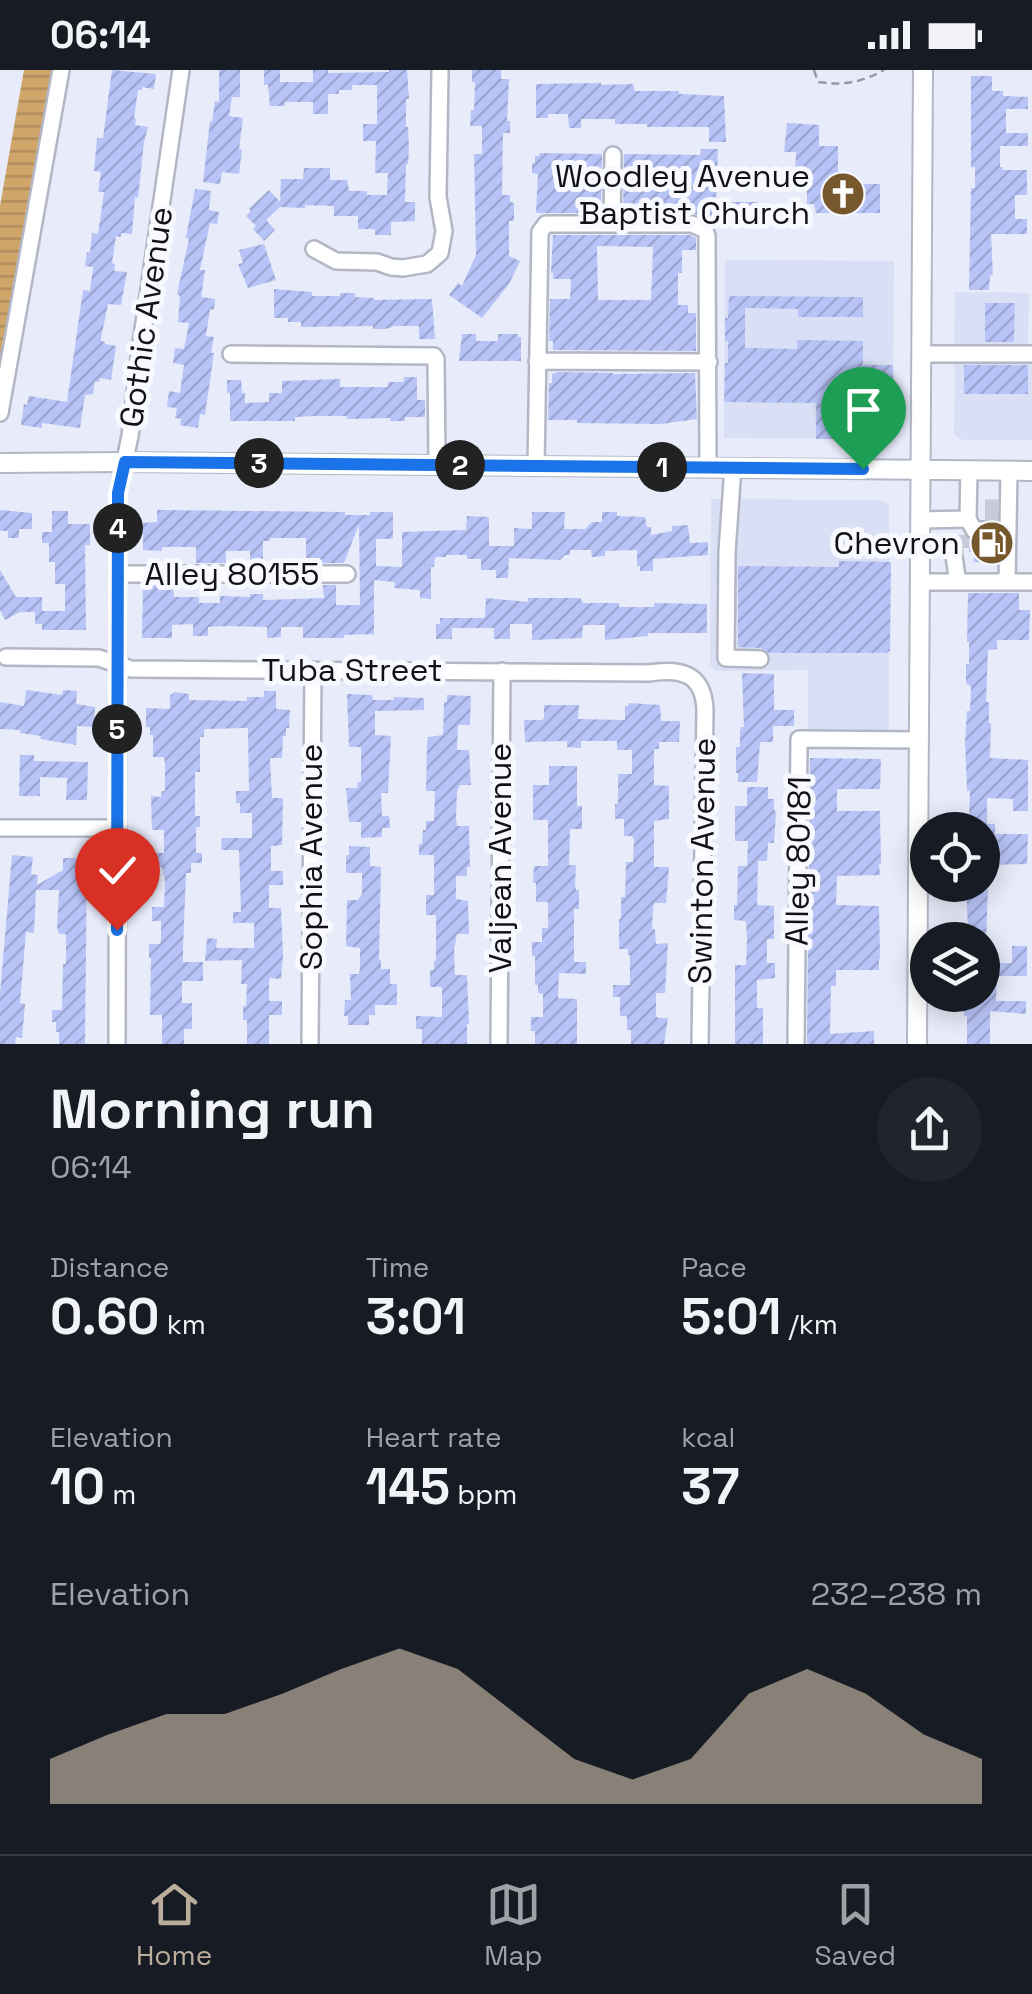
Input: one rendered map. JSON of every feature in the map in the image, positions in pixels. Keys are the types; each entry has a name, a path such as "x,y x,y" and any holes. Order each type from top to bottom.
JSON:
{"main road":[{"path":"917,1044 923,70"},
{"path":"0,463 1032,471"}],"street":[{"path":"0,413 60,70"},
{"name":"Gothic Avenue","path":"117,1044 118,493 181,70"},
{"path":"314,249 336,261 377,262 390,267 418,266 435,258 442,247 444,231 438,197 440,70"},
{"path":"612,224 613,156"},
{"path":"536,466 540,232 546,224 692,224 704,230 708,242 708,468"},
{"path":"232,354 434,356 437,465"},
{"path":"921,354 1032,354"},
{"path":"537,361 709,362"},
{"path":"732,467 726,658 760,659"},
{"path":"969,470 980,523 1006,582"},
{"path":"957,575 954,560 1009,470"},
{"path":"920,520 980,523"},
{"name":"Alley 80155","path":"118,574 347,574"},
{"path":"919,582 957,575 1032,582"},
{"name":"Tuba Street","path":"6,657 99,658 131,669 676,671 697,681"},
{"name":"Sophia Avenue","path":"310,1044 313,670"},
{"name":"Valjean Avenue","path":"499,1044 502,671"},
{"name":"Swinton Avenue","path":"697,681 705,709 700,1044"},
{"name":"Alley 80181","path":"796,1044 799,739 920,740"},
{"path":"0,828 118,828"}],"path":[{"path":"814,70 818,82 831,84 860,81 884,70"}],"shaded area":[{"path":"24,70 56,70 0,375 0,206"},
{"path":"725,260 894,261 893,430 884,439 724,438"},
{"path":"955,292 1029,293 1028,342 1022,348 954,348"},
{"path":"955,359 1032,360 1032,440 957,437"},
{"path":"711,499 880,500 889,505 889,733 808,732 808,670 716,671 710,665"}],"building":[{"path":"112,70 156,74 154,89 138,90 135,125 148,127 138,198 135,197 132,234 116,236 112,263 114,271 127,272 121,305 108,304 101,338 105,344 116,346 111,380 100,378 95,381 93,394 85,395 80,428 42,423 42,428 21,425 29,396 67,402 83,290 90,291 93,267 85,266 87,252 90,253 92,233 98,234 102,207 104,192 98,192 101,172 94,171 97,138 103,138"},
{"path":"219,70 240,70 240,97 232,97 229,116 243,118 239,174 222,172 220,184 203,182 210,121 215,101 219,102"},
{"path":"264,70 280,70 280,82 313,82 313,70 407,70 409,148 405,202 415,202 415,221 391,222 391,235 375,235 375,229 358,229 358,216 334,216 334,206 280,207 266,220 275,230 264,241 246,216 269,190 280,202 281,179 303,179 304,168 330,168 330,180 347,180 349,191 387,195 388,173 375,173 376,141 363,141 363,124 377,124 377,85 352,85 352,90 328,94 328,114 313,114 313,102 270,106"},
{"path":"472,70 501,70 501,79 509,79 510,133 503,133 502,195 510,195 510,202 514,203 514,221 509,221 509,256 520,261 509,284 482,318 449,295 458,283 462,286 476,255 474,154 482,154 482,126 470,126 475,82"},
{"path":"971,76 992,76 992,91 1003,91 1003,96 1028,97 1028,109 1006,109 1006,133 1028,133 1028,146 1000,146 1002,170 1027,170 1027,195 1015,195 1015,219 1027,219 1027,234 991,234 993,275 989,290 969,290 971,188 975,188 975,167 971,167"},
{"path":"536,84 633,84 635,91 724,96 726,142 709,142 709,127 647,127 615,124 615,119 581,119 581,128 569,128 568,114 536,118"},
{"path":"787,123 819,125 819,146 838,146 838,184 880,184 880,213 816,213 814,204 807,204 807,178 795,178 796,152 784,152"},
{"path":"701,149 718,149 716,202 758,202 758,215 623,213 624,154 700,155"},
{"path":"539,153 602,154 601,213 536,213 538,174 532,173 532,163"},
{"path":"195,189 211,191 209,210 219,212 217,224 210,223 200,270 205,270 201,297 215,299 206,336 214,337 214,353 205,415 200,414 198,428 180,425 181,419 175,418 177,408 167,407 169,391 180,393 184,365 173,363 175,348 184,349 189,323 178,322 177,294"},
{"path":"553,235 696,238 696,250 682,250 678,305 688,305 688,313 696,313 696,351 553,350 553,341 549,341 550,299 570,299 571,279 553,279","holes":["597,246 653,247 651,300 598,300"]},
{"path":"264,244 276,280 248,288 238,264 243,263 239,250"},
{"path":"274,289 312,292 312,296 355,293 355,297 374,300 432,299 435,339 419,339 419,326 301,327 301,322 274,318"},
{"path":"729,296 863,297 863,317 798,317 798,309 745,308 745,348 797,349 797,340 863,341 863,365 893,365 893,399 841,396 835,402 838,439 816,439 816,403 724,402"},
{"path":"985,303 1015,303 1014,342 985,342"},
{"path":"462,334 476,334 476,341 498,341 498,334 518,334 521,361 459,361"},
{"path":"964,365 1028,365 1028,394 964,394"},
{"path":"695,373 697,419 661,424 548,420 549,383 552,374"},
{"path":"404,377 417,377 417,400 425,400 425,417 405,417 405,421 315,416 295,417 295,421 230,421 227,380 241,380 245,403 269,402 269,393 282,393 282,381 340,379 340,387 388,387 388,382 404,382"},
{"path":"985,503 997,503 996,562 974,562 974,552 969,552 952,535 985,541 994,536 995,525 985,519"},
{"path":"0,510 32,513 32,529 19,529 19,538 8,538 8,531 0,531"},
{"path":"157,510 345,515 393,512 393,539 376,539 376,566 402,567 402,532 466,530 467,516 489,517 489,546 514,546 514,528 532,529 532,512 565,512 564,529 585,529 592,522 602,522 602,512 645,517 651,535 672,531 672,526 688,525 690,543 708,542 708,555 653,559 653,571 640,571 637,550 605,551 605,556 592,557 591,550 570,550 570,555 560,560 509,558 508,578 496,578 496,570 481,570 481,559 446,555 435,557 431,567 431,599 420,598 420,590 394,588 395,582 374,580 374,634 303,638 303,627 281,627 281,637 267,638 267,627 228,626 208,627 208,636 193,636 193,624 172,625 172,638 142,638 143,585 173,585 174,597 199,597 199,603 220,603 220,596 250,594 263,594 263,600 324,598 323,585 336,585 336,605 360,605 359,524 344,563 306,563 306,538 270,538 263,541 263,563 250,563 250,551 226,551 226,563 196,563 196,547 143,550 143,523 157,522"},
{"path":"52,511 68,511 68,524 90,524 90,545 85,545 86,630 42,630 42,624 35,624 35,612 20,612 5,620 0,610 0,570 16,597 42,597 42,611 65,611 65,584 55,584 55,562 49,562 49,543 42,543 42,532 52,532"},
{"path":"839,561 891,562 890,651 769,653 761,648 738,647 738,566 839,567"},
{"path":"968,593 1019,593 1019,610 1030,610 1029,640 997,640 997,649 988,650 986,702 991,723 990,758 1028,760 1028,811 1013,811 1013,799 987,798 987,812 969,812 965,743 971,687 966,683"},
{"path":"486,598 528,602 528,598 580,598 583,603 619,603 619,607 707,604 707,633 648,633 605,640 605,625 583,625 582,638 532,640 532,624 510,624 510,639 494,639 494,628 452,628 452,639 436,639 440,618 485,618"},
{"path":"742,673 774,674 774,710 794,710 794,726 773,726 773,742 760,742 757,782 738,782 736,773 736,747 740,747 740,730 744,727"},
{"path":"26,690 62,695 63,690 77,691 76,704 95,707 94,727 77,726 76,745 40,739 41,736 20,730 0,729 0,702 24,706"},
{"path":"264,691 276,691 276,709 290,710 282,758 270,758 272,798 283,798 282,845 271,846 271,871 283,871 283,885 269,885 269,908 281,908 283,956 281,979 269,981 269,1001 282,1001 282,1015 269,1015 269,1044 247,1044 243,1006 247,984 241,984 242,960 205,961 207,938 217,939 216,948 254,948 254,923 233,923 233,912 241,912 239,850 221,850 222,838 252,838 252,813 240,813 240,803 236,803 236,791 249,791 248,728 204,729 204,737 200,737 200,772 195,772 195,816 200,816 196,853 202,853 202,863 191,863 191,873 186,873 183,948 183,962 203,962 203,981 182,981 182,1003 192,1003 192,1029 184,1029 184,1044 162,1044 162,1015 150,1015 149,944 161,941 161,921 152,921 152,907 164,907 165,882 162,867 150,867 151,853 164,853 164,830 152,830 151,796 161,797 165,791 165,764 164,757 153,757 153,735 150,727 146,727 146,708 170,709 170,695 175,692 189,694 189,700 247,701 247,697 264,697"},
{"path":"347,694 372,695 373,700 424,698 424,710 375,711 375,735 391,736 388,793 381,793 382,816 389,816 390,828 382,828 382,837 361,838 361,822 349,822 346,788 357,788 361,782 361,747 349,747"},
{"path":"447,695 471,696 470,725 458,725 457,750 469,750 471,785 460,785 457,791 456,819 457,826 469,826 470,867 467,876 456,876 456,899 468,901 469,934 457,934 454,949 455,975 467,975 469,1024 467,1044 422,1044 422,1029 416,1029 416,1016 442,1017 442,987 430,987 430,970 434,970 436,961 436,915 426,915 426,895 434,895 434,855 419,855 419,844 426,821 434,821 435,791 426,791 428,737 443,735"},
{"path":"544,705 579,705 578,719 625,720 625,706 660,705 661,721 680,721 679,742 659,742 659,749 654,749 654,785 669,786 669,819 654,821 654,867 669,867 666,903 654,903 652,929 656,944 668,943 665,993 656,993 656,1016 668,1018 664,1044 631,1044 627,1016 620,1016 620,997 613,997 613,985 630,985 630,955 628,949 619,949 619,919 621,897 625,897 626,862 633,862 634,839 624,836 624,819 615,819 615,804 618,774 632,774 632,750 617,750 617,741 581,741 581,748 567,747 567,741 525,742 524,720 542,720"},
{"path":"20,755 34,755 34,761 88,762 87,800 66,800 67,778 40,777 40,796 19,796"},
{"path":"810,758 881,759 880,789 837,789 837,811 880,811 880,875 837,876 836,905 879,906 879,970 836,970 836,986 831,986 830,1034 874,1031 874,1044 807,1044"},
{"path":"549,766 577,766 577,806 582,806 582,829 570,829 569,865 576,865 575,885 579,890 579,909 574,909 574,962 586,962 586,974 559,973 558,998 577,999 577,1044 535,1044 535,1031 531,1031 531,1017 543,1017 543,994 538,993 535,985 532,942 542,942 542,928 548,928 548,902 536,902 533,883 534,866 548,866 548,820 533,820 533,785 549,785"},
{"path":"747,787 768,787 768,799 774,799 776,812 774,843 768,843 767,861 758,861 757,905 774,906 774,939 767,939 767,963 775,963 775,978 757,980 757,1008 763,1008 763,1044 735,1044 735,965 746,965 747,940 746,921 734,920 734,905 738,866 747,866 748,841 735,841 735,806 747,806"},
{"path":"1000,834 1028,834 1027,864 1000,865"},
{"path":"349,846 370,847 370,866 381,867 379,960 381,969 390,969 390,984 397,984 397,1005 375,1005 369,1025 348,1025 348,1016 344,1016 345,1000 351,1000 350,974 359,974 360,968 360,948 346,946 347,900 358,900 362,894 362,873 346,873"},
{"path":"12,855 33,857 31,874 38,875 37,885 63,870 63,858 87,858 85,1044 59,1044 56,1022 52,1022 52,1010 62,1010 66,934 59,934 57,927 59,890 36,890 34,933 26,932 20,1003 25,1004 22,1038 16,1037 15,1044 0,1044 0,994"},
{"path":"967,902 987,902 987,922 968,922"},
{"path":"1012,946 1027,946 1027,976 1000,976 1000,963 1012,963"},
{"path":"1000,1001 1026,1001 1026,1014 1000,1012"},
{"path":"964,1012 990,1012 990,1044 967,1044"}],"tunnel":[{"path":"985,507 998,507"},
{"path":"985,519 998,520"},
{"path":"962,535 962,548"}],"place":[{"name":"Woodley Avenue Baptist Church","path":"843,194"},
{"name":"Chevron","path":"992,543"}],"route":[{"path":"117,930 118,493 125,462 863,469"}]}
